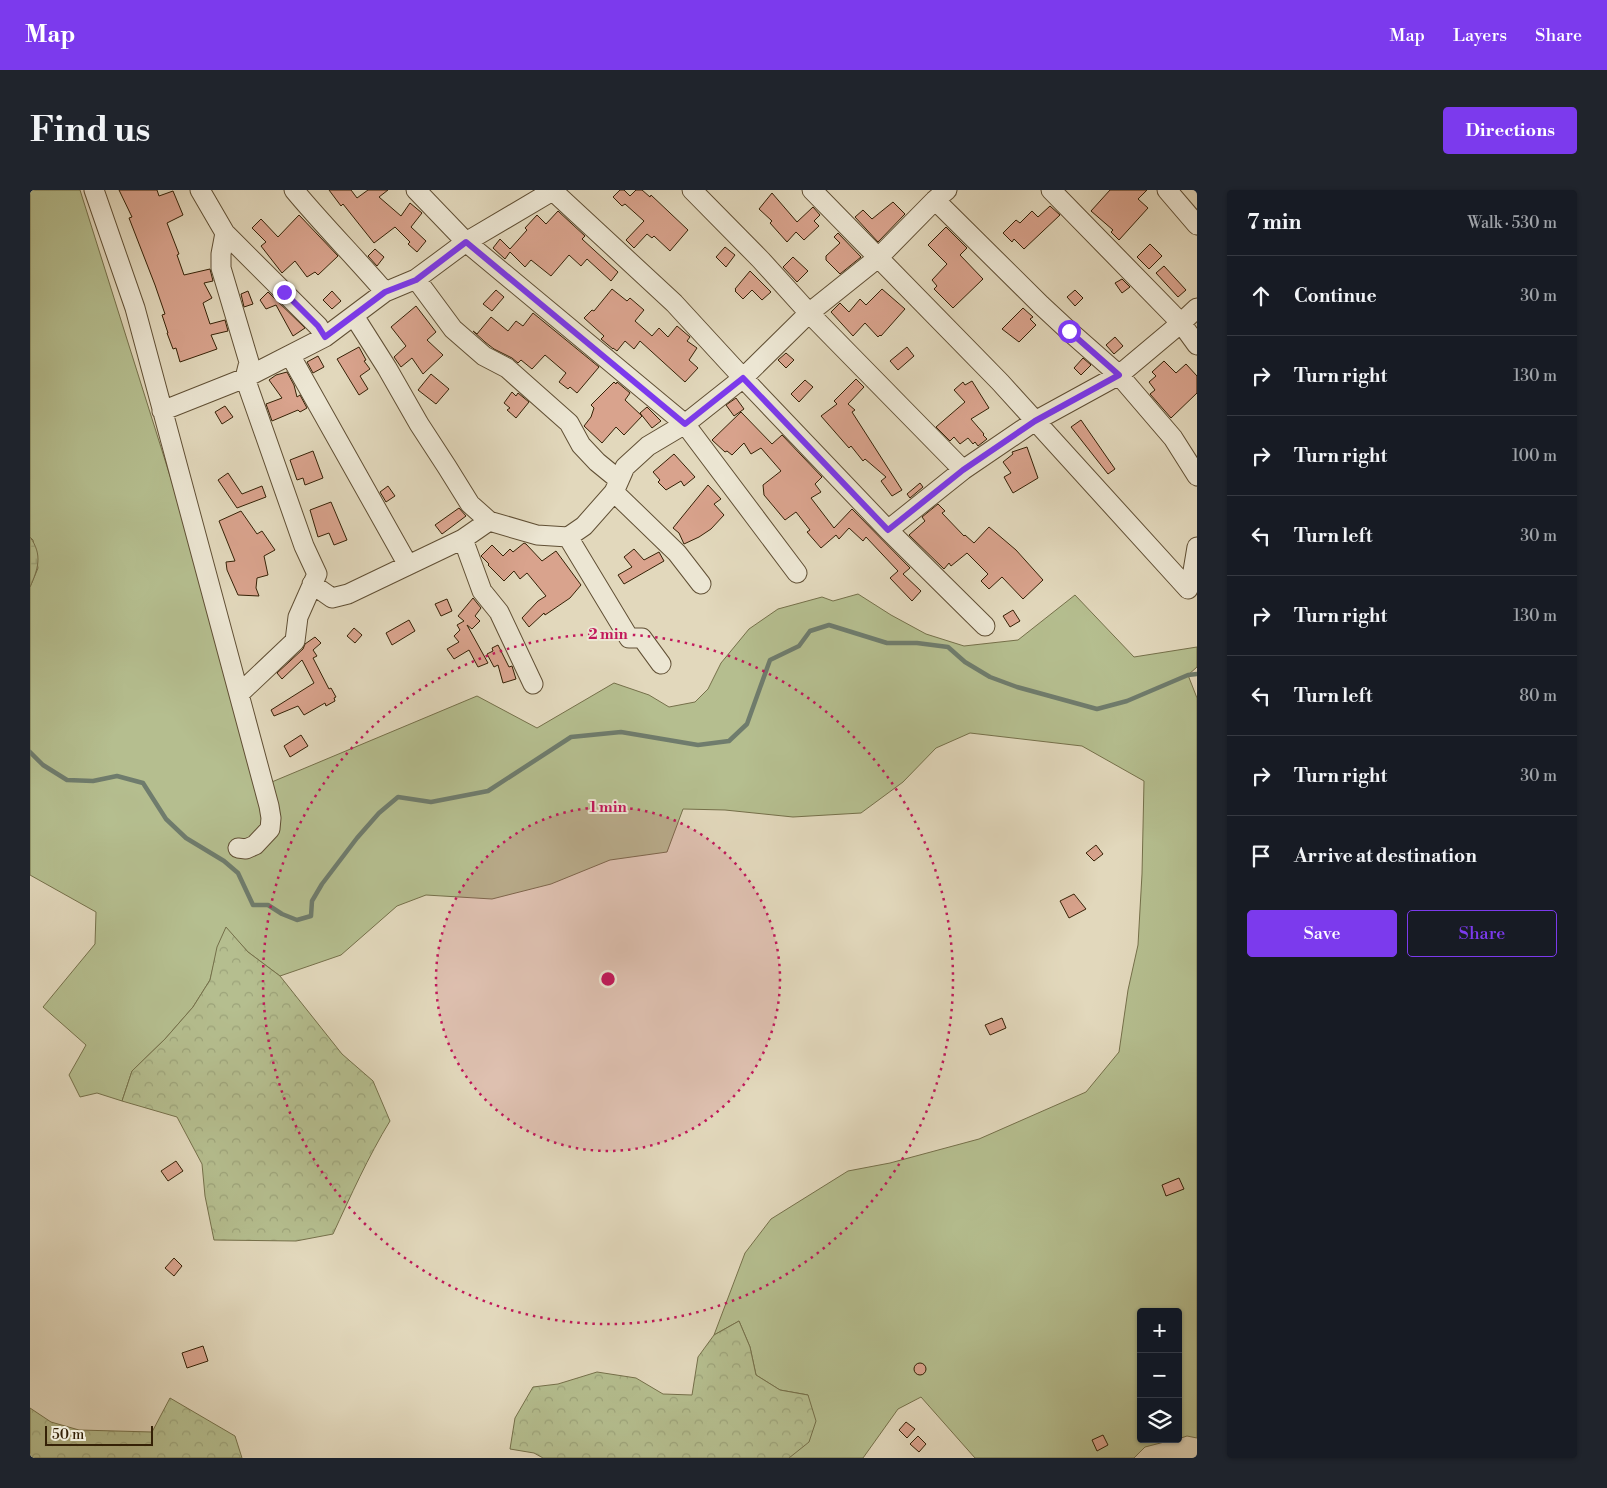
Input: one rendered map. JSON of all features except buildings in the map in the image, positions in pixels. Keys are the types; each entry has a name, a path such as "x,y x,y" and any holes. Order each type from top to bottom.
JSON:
{"street":[{"path":"96,190 135,308 269,806 270,829 255,845 246,849 238,848"},
{"path":"200,190 225,233 318,326 325,337"},
{"path":"294,190 385,292"},
{"path":"416,190 466,242 685,424 797,573"},
{"path":"162,411 245,378 325,337 385,292 416,280 466,242 553,190 674,303 888,530 985,626"},
{"path":"692,190 963,470"},
{"path":"812,190 879,257 1035,421 1188,589 1194,571 1197,547"},
{"path":"1051,190 1181,323 1197,345"},
{"path":"1167,190 1197,224"},
{"path":"354,316 470,504 489,522 536,535 568,536 584,526 617,486 625,467 648,446 685,424 743,378 809,313 879,257 941,195 1041,304 1119,375 1173,438 1197,476"},
{"path":"225,233 220,254 221,268 249,362 245,378 304,546 317,574 298,616 294,641 239,694"},
{"path":"416,280 453,329 484,356 507,368 569,423 581,445 677,553 701,584"},
{"path":"888,530 963,470 1035,421 1119,375 1197,308"},
{"path":"290,355 408,565"},
{"path":"312,584 332,598 348,594 463,540 489,522"},
{"path":"568,536 629,638 642,638 661,664"},
{"path":"463,540 482,591 499,612 533,684"}],"green space":[{"path":"30,190 80,190 267,784 477,696 537,728 614,683 649,695 669,707 695,702 708,689 721,663 749,629 778,609 822,597 833,601 858,594 926,634 964,646 1018,640 1075,595 1134,657 1197,647 1197,667 1188,675 1197,698 1197,1438 1187,1436 1182,1438 1182,1308 1137,1308 1137,1443 1160,1443 1145,1447 1134,1458 975,1458 921,1397 898,1409 863,1458 789,1458 808,1395 780,1390 756,1375 750,1347 739,1321 714,1335 745,1253 771,1219 848,1171 890,1163 979,1139 1086,1092 1119,1052 1128,990 1138,945 1144,781 1082,746 970,733 936,748 903,782 861,813 793,817 725,810 683,809 667,852 610,860 551,884 492,899 426,895 397,906 341,955 280,976 248,952 226,928 218,947 210,980 193,1007 165,1039 132,1071 122,1101 97,1093 80,1097 69,1075 86,1045 43,1007 95,944 96,912 30,875 30,587 38,568 33,540 30,537"},
{"path":"30,537 37,550 38,562 30,587"},
{"path":"226,927 248,952 280,976 342,1054 373,1081 390,1121 367,1162 333,1234 296,1241 214,1240 205,1196 202,1164 177,1117 122,1101 132,1071 165,1039 193,1007 210,980 217,947"},
{"path":"739,1321 750,1347 756,1375 780,1390 808,1395 816,1421 809,1442 789,1458 543,1458 534,1453 510,1449 515,1418 533,1387 558,1384 597,1372 636,1378 663,1394 692,1395 698,1357 714,1335"},
{"path":"170,1398 235,1436 242,1458 30,1458 30,1408 51,1422 79,1430 152,1432"}],"waterway":[{"path":"30,752 43,765 67,780 93,781 117,776 143,783 166,819 186,838 224,861 238,873 253,905 268,905 282,914 297,920 311,916 312,901 322,884 357,838 379,813 398,797 431,802 488,791 571,737 621,732 698,745 729,741 747,724 770,660 799,646 810,631 829,625 887,643 917,643 948,647 965,662 990,677 1017,687 1097,709 1127,701 1188,675 1197,674"}],"route":[{"path":"284,292 318,326 325,337 385,292 416,280 466,242 685,424 743,378 888,530 963,470 1035,421 1119,375 1069,331"}]}
